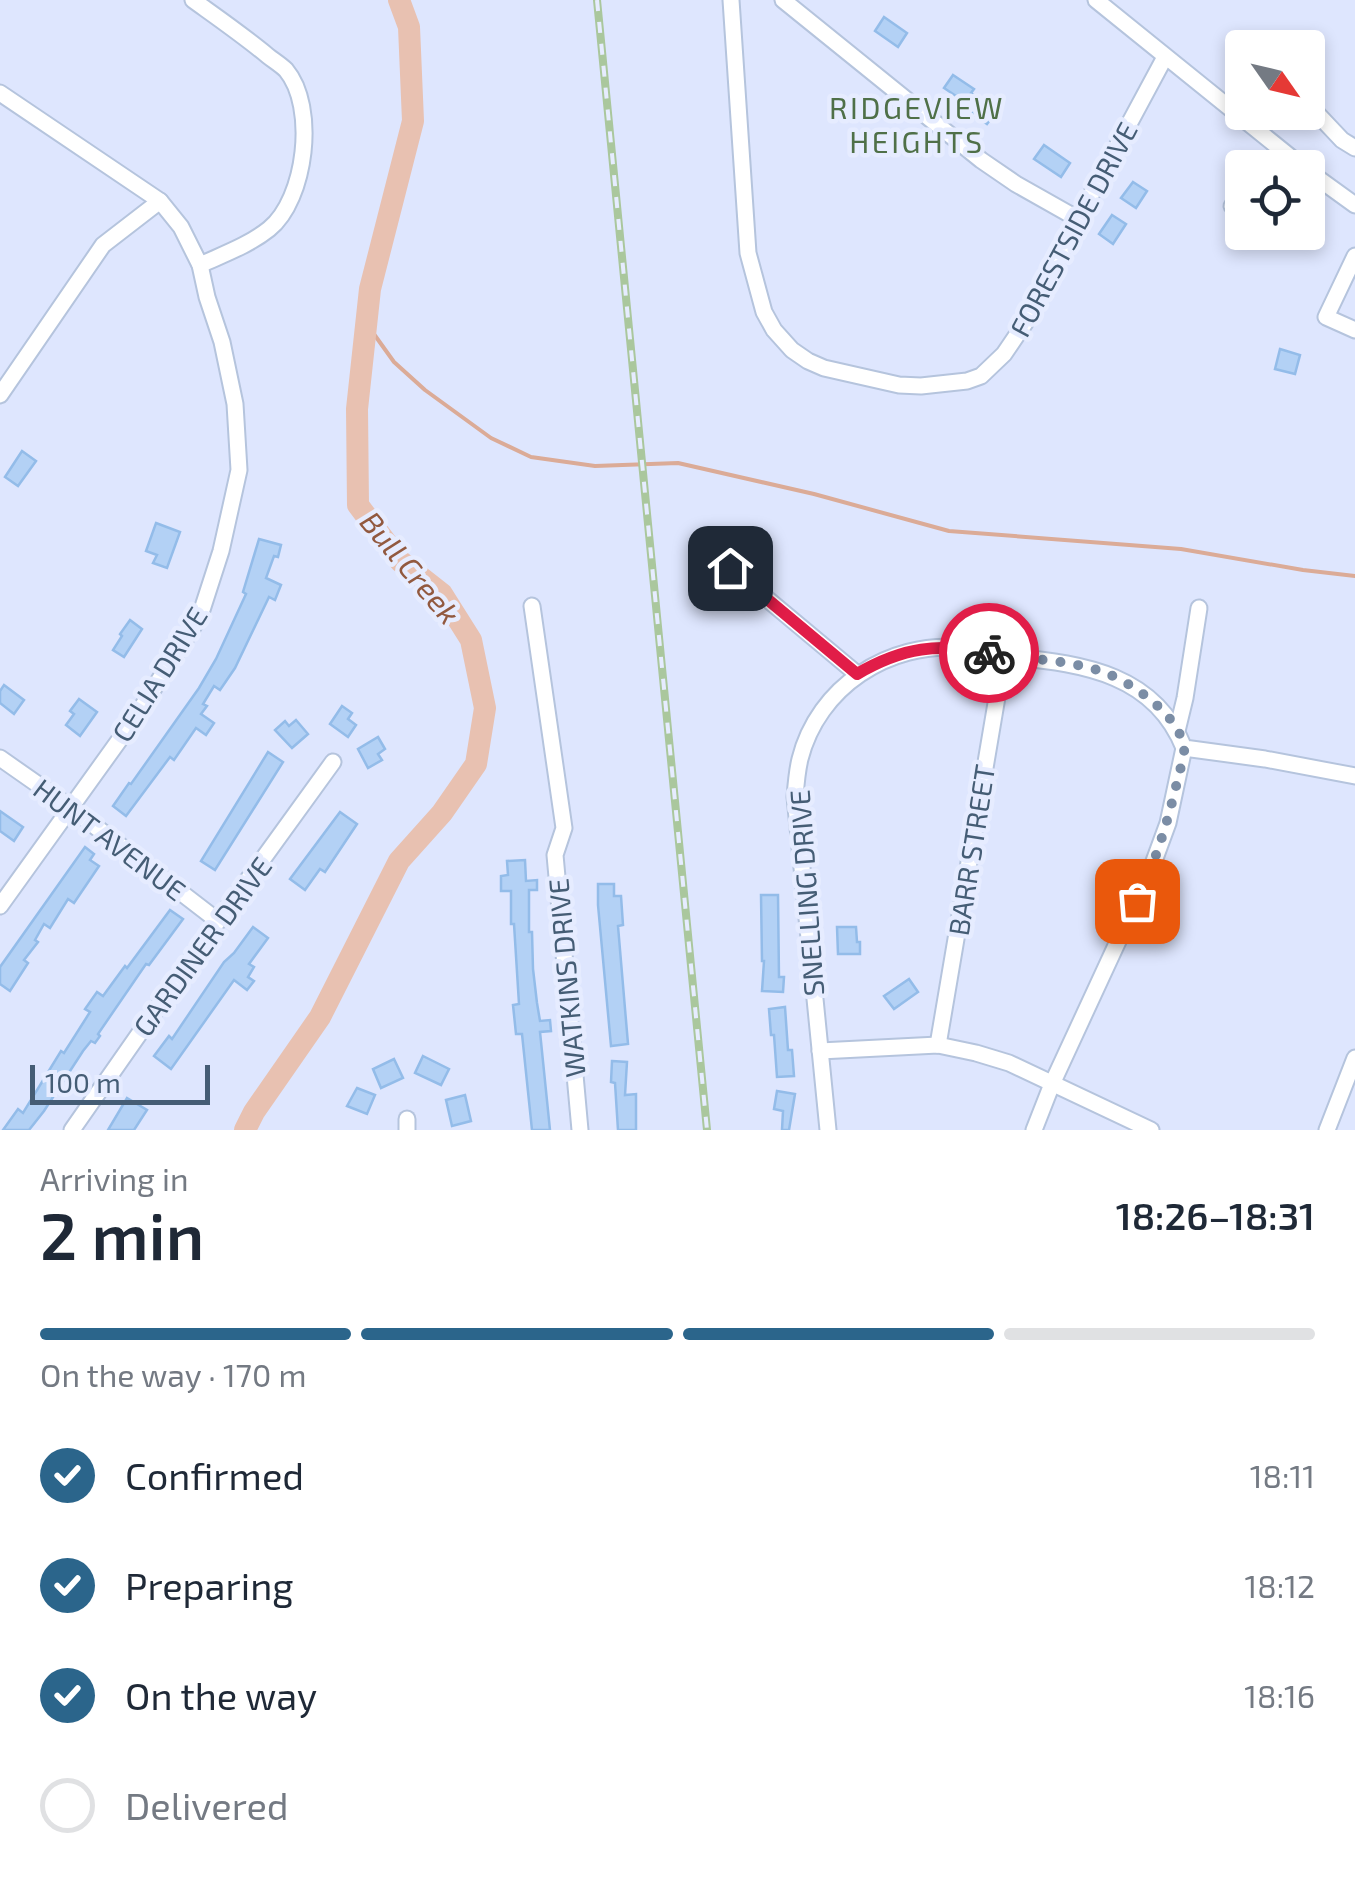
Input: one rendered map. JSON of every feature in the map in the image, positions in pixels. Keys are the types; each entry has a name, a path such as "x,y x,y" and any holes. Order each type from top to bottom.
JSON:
{"street":[{"path":"193,0 287,72 301,103 304,139 299,178 286,208 271,227 242,246 200,265"},
{"name":"FORESTSIDE DRIVE","path":"731,0 748,253 764,312 774,330 808,361 899,385 952,384 981,376 1004,354 1026,323 1165,58"},
{"path":"783,0 981,160 1078,219"},
{"path":"1096,0 1282,150"},
{"name":"CELIA DRIVE","path":"0,93 160,201 182,227 200,265 222,342 235,404 238,470 222,551 200,616 133,722 0,906"},
{"path":"1325,122 1355,148"},
{"path":"1325,183 1355,205"},
{"path":"0,394 103,245 160,201"},
{"path":"1355,256 1326,318 1355,330"},
{"path":"730,568 857,674 881,660 922,648 960,648 1101,671 1148,696 1177,731 1184,748 1168,823 1150,872 1034,1130"},
{"name":"WATKINS DRIVE","path":"532,606 564,828 555,855 580,1130"},
{"path":"1177,731 1199,608"},
{"name":"BARR STREET","path":"938,1045 1004,656"},
{"name":"SNELLING DRIVE","path":"828,1130 795,797 800,759 818,718 857,674"},
{"path":"1184,748 1355,776"},
{"name":"HUNT AVENUE","path":"0,758 218,921"},
{"name":"GARDINER DRIVE","path":"72,1130 333,762"},
{"path":"820,1051 938,1045 1009,1063 1151,1130"},
{"path":"1327,1130 1355,1058"}],"building":[{"path":"884,17 907,33 898,47 875,31"},
{"path":"953,75 997,111 987,124 965,108 968,104 944,88"},
{"path":"1044,145 1070,163 1061,177 1034,159"},
{"path":"1133,182 1147,191 1136,208 1121,198"},
{"path":"1112,215 1126,224 1113,244 1099,234"},
{"path":"1280,349 1300,355 1295,374 1275,369"},
{"path":"22,451 36,461 18,486 5,477"},
{"path":"156,523 180,532 167,568 153,563 157,555 146,551"},
{"path":"259,539 281,545 266,578 281,585 275,600 269,597 235,668 220,690 214,686 203,704 207,706 201,714 214,723 206,735 196,728 126,816 113,806 216,659 246,594 243,592"},
{"path":"130,620 142,629 124,657 113,650"},
{"path":"4,685 24,700 14,714 0,703"},
{"path":"79,699 97,712 80,736 66,725"},
{"path":"342,706 352,713 348,719 356,725 348,737 330,724"},
{"path":"296,720 308,734 292,748 275,730 285,721 289,726"},
{"path":"378,737 385,749 378,754 382,760 368,768 358,749"},
{"path":"268,752 283,762 215,870 201,861"},
{"path":"0,811 23,827 14,841 0,831"},
{"path":"340,812 357,824 325,872 320,869 305,890 290,879"},
{"path":"85,847 94,854 90,860 99,866 74,903 68,899 50,928 44,924 35,940 38,942 24,960 28,963 10,991 0,984 0,967"},
{"path":"525,860 526,881 537,880 537,890 529,890 529,932 537,1003 540,1021 550,1020 551,1031 540,1032 550,1130 532,1130 522,1034 516,1034 513,1005 519,1004 511,891 501,891 501,876 508,875 507,861"},
{"path":"598,884 614,884 614,896 621,896 623,925 618,926 628,1044 611,1046"},
{"path":"761,895 778,895 779,977 784,977 783,992 762,991"},
{"path":"170,910 183,919 146,964 95,1043 91,1041 83,1051 44,1111 29,1130 3,1130 18,1109 23,1113 61,1051 64,1053 90,1012 85,1009 97,992 103,996"},
{"path":"253,927 268,938 249,964 254,967 248,977 254,981 247,990 234,980 171,1069 154,1056 169,1036 172,1039"},
{"path":"837,927 856,927 860,954 838,954"},
{"path":"909,979 918,992 894,1009 884,996"},
{"path":"785,1007 794,1076 777,1077 769,1009"},
{"path":"423,1056 449,1069 441,1085 415,1073"},
{"path":"394,1059 403,1078 381,1088 373,1069"},
{"path":"612,1061 627,1062 625,1095 636,1094 636,1130 618,1130"},
{"path":"357,1088 375,1095 367,1114 347,1106"},
{"path":"777,1091 795,1094 789,1130 782,1130 783,1111 774,1109"},
{"path":"465,1095 471,1121 452,1126 446,1100"},
{"path":"127,1098 147,1110 134,1130 108,1130"}],"waterway":[{"name":"Bull Creek","path":"245,1130 320,1017 399,861 442,813 476,764 485,708 471,640 442,594 400,561 358,505 357,409 370,289 413,121 409,27 399,0"},
{"path":"366,323 394,362 425,390 491,438 531,457 595,466 678,463 814,494 949,531 1181,549 1355,576"}],"railway":[{"path":"597,0 707,1130"}],"way so far":[{"path":"989,653 1101,671 1148,696 1177,731 1184,748 1168,823 1137,901"}],"district":[{"name":"RIDGEVIEW HEIGHTS","path":"917,124"}],"route":[{"path":"730,568 857,674 881,660 922,648 989,653"}]}
